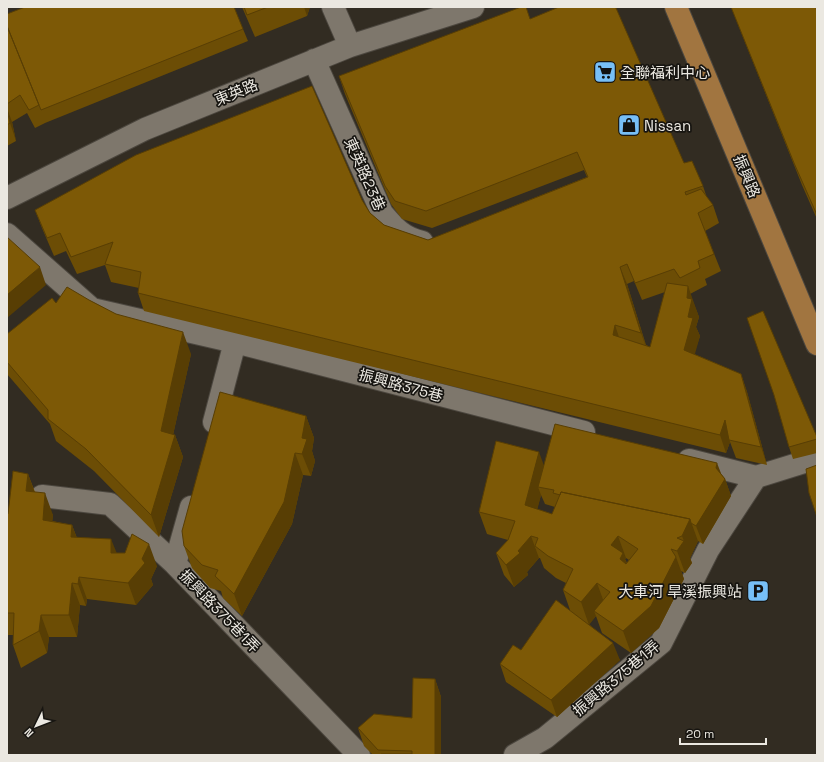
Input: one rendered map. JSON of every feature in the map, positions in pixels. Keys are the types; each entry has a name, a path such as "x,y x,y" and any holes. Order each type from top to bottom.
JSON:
{"main road":[{"name":"振興路","path":"676,7 817,344"}],"street":[{"path":"333,7 350,46"},
{"name":"東英路","path":"7,198 145,129 350,46 473,7"},
{"name":"東英路23巷","path":"314,60 382,213 398,232 415,240 435,244 442,242"},
{"name":"振興路375巷","path":"7,234 92,309 236,342 603,437"},
{"path":"208,442 236,342"},
{"path":"672,455 756,477 817,458"},
{"name":"振興路375巷1弄","path":"515,755 544,738 661,643 708,550 756,477"},
{"name":"振興路375巷1弄","path":"196,488 175,564 359,755"},
{"path":"42,496 110,504 175,564"}],"building":[{"path":"25,7 234,7 243,29 41,110 7,26 7,14"},
{"path":"244,7 268,7 247,15"},
{"path":"521,7 526,7 530,19 559,7 616,8 684,163 692,161 703,186 685,192 686,195 701,189 713,205 698,213 714,254 698,261 700,268 680,278 674,269 635,283 627,264 620,267 641,333 615,325 613,335 650,347 667,283 688,286 687,298 692,299 688,317 693,318 684,350 741,374 761,447 729,440 725,420 720,435 138,293 141,272 105,264 113,242 71,257 60,233 47,238 35,210 136,155 312,86 362,200 370,213 384,225 428,240 588,177 577,152 426,211 395,201 385,186 339,76"},
{"path":"731,7 816,7 817,215 794,163"},
{"path":"7,26 39,105 29,110 20,95 7,104"},
{"path":"7,110 10,123 7,125"},
{"path":"7,237 40,267 7,295"},
{"path":"67,287 116,314 183,332 161,431 175,435 151,515 86,449 48,419 48,410 7,362 7,334 52,298 56,303"},
{"path":"763,311 817,439 789,447 774,395 747,318"},
{"path":"220,392 306,416 302,438 307,439 302,454 295,453 284,502 234,594 215,576 218,570 202,565 184,546 182,531"},
{"path":"555,424 717,463 716,468 725,479 696,526 691,523 690,519 561,492 560,495 553,493 554,490 538,487"},
{"path":"496,441 539,452 525,505 552,514 561,492 690,519 682,536 677,538 684,541 677,551 671,549 676,557 651,606 623,631 594,611 610,592 597,583 581,602 563,590 573,569 548,556 535,546 538,538 531,536 518,551 520,553 506,565 496,553 508,540 515,521 479,512","holes":["618,536 638,549 626,564 620,559 623,553 611,545"]},
{"path":"817,465 817,517 809,493 806,469"},
{"path":"13,471 28,474 26,491 45,493 43,520 72,525 71,537 111,539 111,553 125,553 132,534 149,544 142,559 145,563 128,583 79,577 78,584 72,583 69,615 41,615 39,631 13,645 14,613 7,613 7,514"},
{"path":"556,600 613,643 551,700 500,664 513,645 521,650"},
{"path":"413,678 435,679 435,755 382,755 381,754 412,754 412,751 378,750 358,728 374,714 412,718"}],"place":[{"name":"全聯福利中心","path":"605,72"},
{"name":"Nissan","path":"629,125"},
{"name":"大車河 旱溪振興站","path":"758,591"}]}
